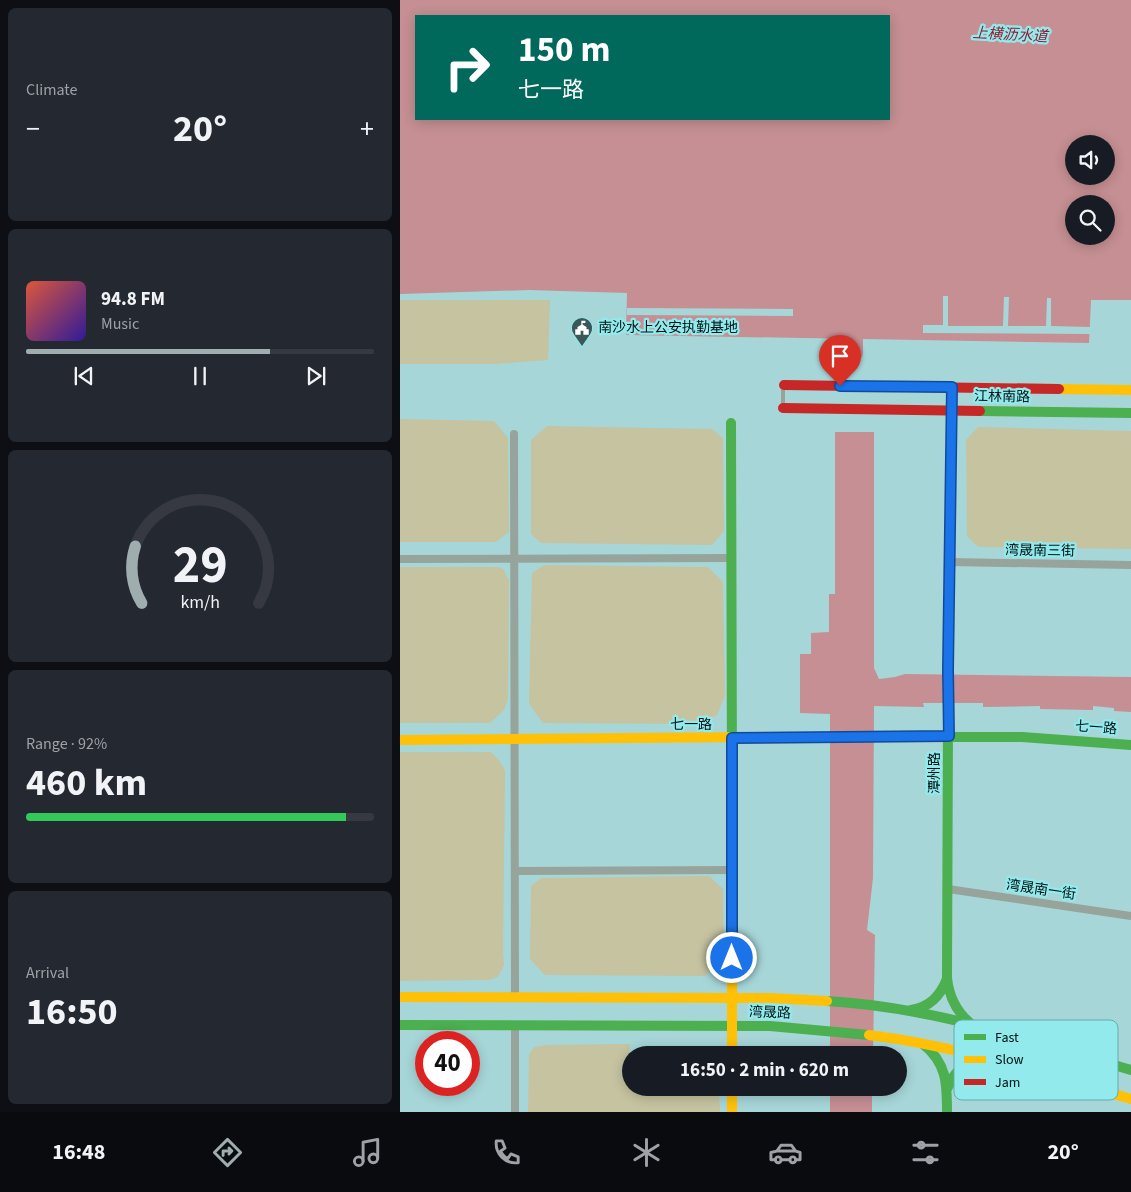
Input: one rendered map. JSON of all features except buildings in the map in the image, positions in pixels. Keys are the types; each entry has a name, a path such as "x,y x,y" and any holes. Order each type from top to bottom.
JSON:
{"street":[{"name":"江林南路","path":"784,385 1131,390"},
{"name":"潭州路","path":"947,978 948,670 952,387"},
{"name":"江林南路","path":"783,408 1131,413"},
{"path":"731,422 732,1046"},
{"path":"514,434 515,997"},
{"path":"400,559 731,558"},
{"name":"湾晟南三街","path":"949,562 1131,565"},
{"name":"七一路","path":"400,740 885,738 949,736 1022,737 1131,745"},
{"path":"515,870 732,870"},
{"name":"湾晟南一街","path":"948,889 1131,916"},
{"path":"906,1011 928,1005 937,998 944,989 947,978"},
{"path":"947,978 949,993 955,1007 967,1020"},
{"name":"湾晟路","path":"400,997 816,1000 888,1008 954,1021"},
{"name":"湾晟路","path":"400,1025 732,1026 816,1029 888,1037 954,1050"},
{"path":"515,1026 515,1112"},
{"path":"920,1042 930,1048 944,1068 947,1112"},
{"name":"湾晟路","path":"1118,1066 1131,1070"},
{"path":"947,1091 954,1075"},
{"name":"湾晟路","path":"1118,1095 1131,1099"},
{"path":"732,1096 732,1112"}],"lane":[{"path":"783,408 784,385"}],"shaded area":[{"path":"400,300 550,300 548,360 495,364 400,364"},
{"path":"400,419 494,421 508,438 509,532 496,542 400,542"},
{"path":"547,426 712,429 723,438 724,531 712,545 541,543 531,534 531,440"},
{"path":"978,427 1131,431 1131,549 978,547 967,536 966,440"},
{"path":"544,565 708,567 723,582 725,696 717,715 699,724 543,723 529,704 532,573"},
{"path":"400,567 499,567 504,570 509,581 508,699 504,710 490,723 400,723"},
{"path":"400,752 491,752 499,760 505,771 504,965 498,977 489,980 400,981"},
{"path":"709,876 723,889 724,955 705,976 545,975 530,959 531,886 541,878"},
{"path":"630,1044 630,1046 622,1046 622,1096 719,1096 720,1112 528,1112 529,1055 534,1047 547,1045"}],"water":[{"name":"上横沥水道","path":"400,0 1131,0 1131,300 1091,300 1089,343 626,335 627,293 529,290 400,294"},
{"path":"835,432 874,432 874,668 879,679 905,674 1131,677 1131,712 1114,711 1114,708 1093,706 1093,710 1040,709 1040,706 983,707 983,703 923,703 924,707 874,706 873,878 867,930 875,935 873,1046 830,1046 830,714 800,713 800,654 811,654 811,633 829,632 829,594 835,594"},
{"path":"830,1096 872,1096 872,1112 830,1112"}],"pier":[{"path":"943,296 948,296 948,326 1003,326 1004,297 1009,297 1008,326 1046,326 1047,298 1051,298 1051,326 1090,327 1090,334 923,333 923,325 943,325"},
{"path":"627,308 793,309 793,316 627,315"}],"waterway":[{"path":"854,316 854,353"}],"traffic: fast":[{"path":"980,411 1131,413"},
{"path":"731,423 732,784"},
{"path":"948,719 947,978 949,991 954,1002 960,1013 967,1020"},
{"path":"750,737 1022,737 1131,745"},
{"path":"911,1010 918,1009 934,1000 947,979"},
{"path":"827,1001 866,1004 954,1020"},
{"path":"400,1025 770,1026 869,1035"},
{"path":"923,1044 931,1051 941,1066 946,1083 947,1112"},
{"path":"1118,1066 1131,1070"},
{"path":"948,1087 954,1076"}],"traffic: slow":[{"path":"948,719 952,387"},
{"path":"1059,389 1131,390"},
{"path":"400,740 750,737"},
{"path":"732,784 732,1046"},
{"path":"400,997 770,998 827,1001"},
{"path":"869,1035 954,1050"},
{"path":"1118,1095 1131,1099"},
{"path":"732,1096 732,1112"}],"traffic: jam":[{"path":"784,385 1059,389"},
{"path":"783,408 980,411"}],"place":[{"name":"南沙水上公安执勤基地","path":"582,347"}],"route":[{"path":"732,958 732,738 949,736 948,670 952,387 840,386"}]}
